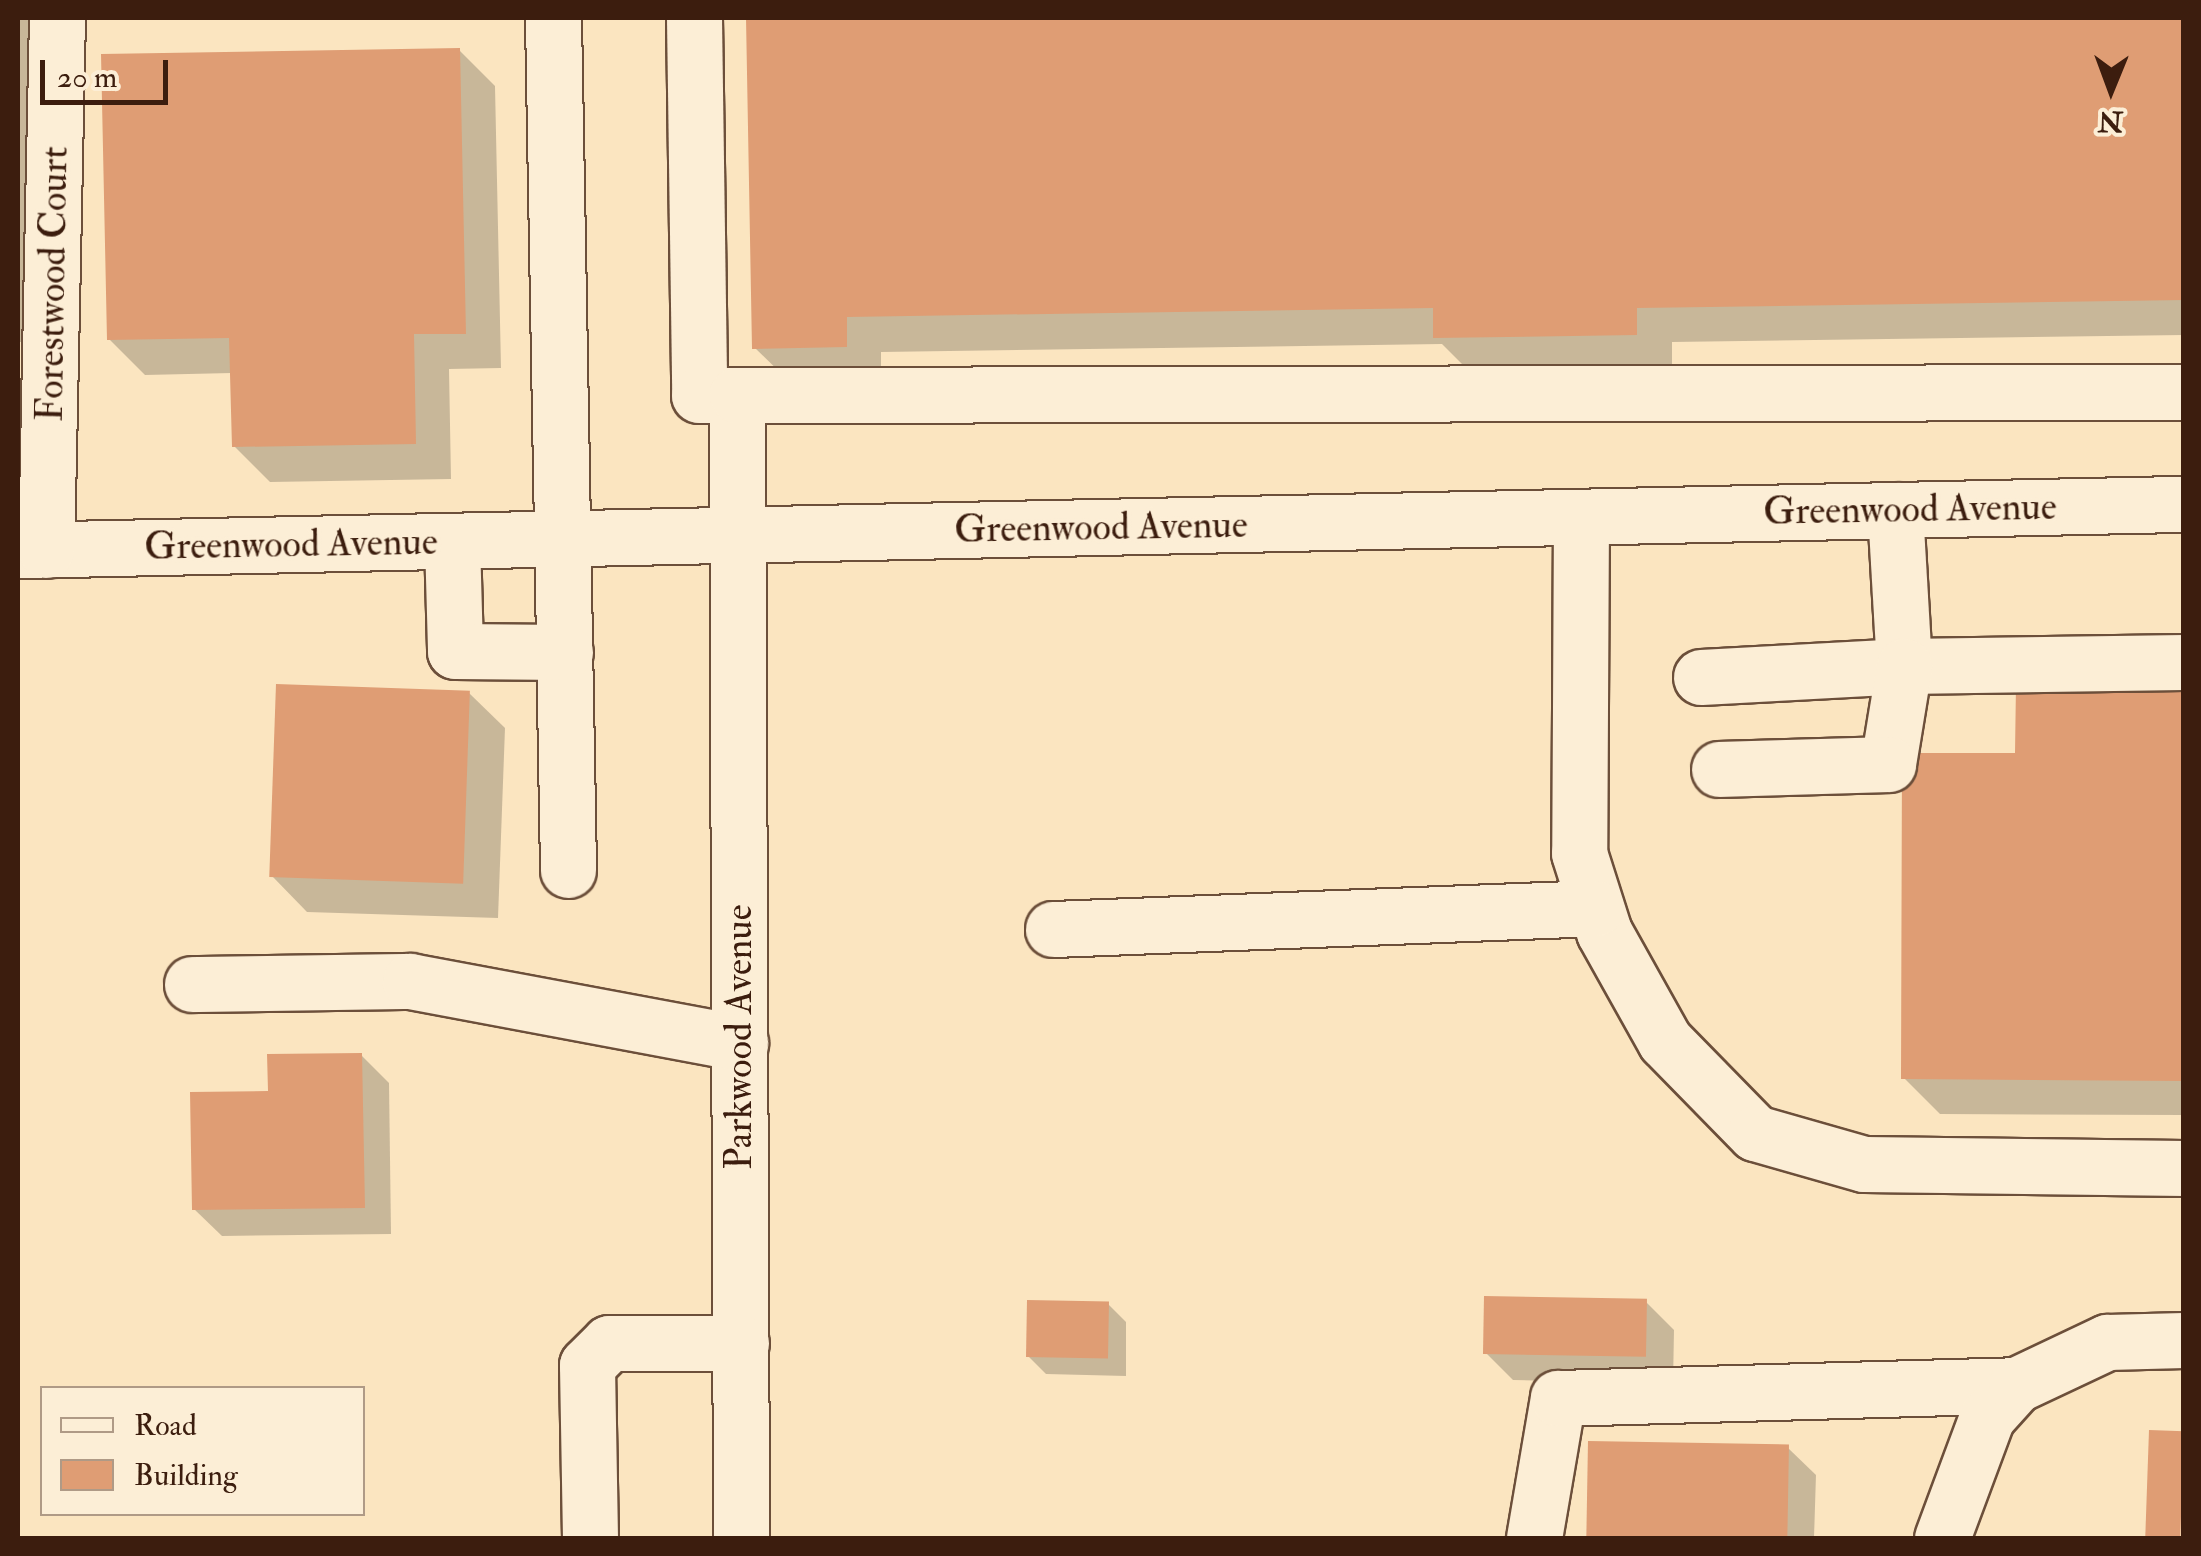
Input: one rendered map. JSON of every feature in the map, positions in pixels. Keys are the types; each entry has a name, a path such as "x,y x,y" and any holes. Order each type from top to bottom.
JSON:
{"street":[{"name":"Forestwood Court","path":"32,550 57,18"},
{"path":"553,18 568,870"},
{"path":"694,18 699,395 2184,392"},
{"name":"Parkwood Avenue","path":"736,395 741,1538"},
{"name":"Greenwood Avenue","path":"32,550 2184,504"},
{"path":"1720,769 1888,764 1904,666 1895,510"},
{"path":"1581,518 1579,853 1596,908 1666,1041 1755,1133 1864,1164 2184,1168"},
{"path":"452,541 455,651 565,652"},
{"path":"1701,677 1904,666 2184,662"},
{"path":"1053,929 1596,908"},
{"path":"192,984 410,980 740,1043"},
{"path":"1942,1538 1987,1417 2016,1385 2107,1342 2184,1340"},
{"path":"590,1538 587,1365 609,1343 742,1344"},
{"path":"1534,1538 1558,1398 2016,1385"},
{"path":"729,1538 741,1538"}],"building":[{"path":"746,18 2184,18 2184,300 1637,308 1637,335 1433,338 1433,308 847,317 847,347 752,349"},
{"path":"460,48 466,334 414,334 416,444 232,447 229,338 107,340 101,54"},
{"path":"276,684 470,691 463,884 269,877"},
{"path":"2016,684 2184,684 2184,1081 1901,1079 1902,753 2015,753"},
{"path":"362,1053 365,1208 192,1210 190,1092 268,1091 267,1054"},
{"path":"1484,1296 1647,1299 1646,1357 1483,1354"},
{"path":"1027,1300 1109,1301 1108,1358 1026,1357"},
{"path":"2149,1430 2184,1431 2180,1538 2145,1538"},
{"path":"1588,1441 1789,1445 1787,1538 1586,1538"}]}
